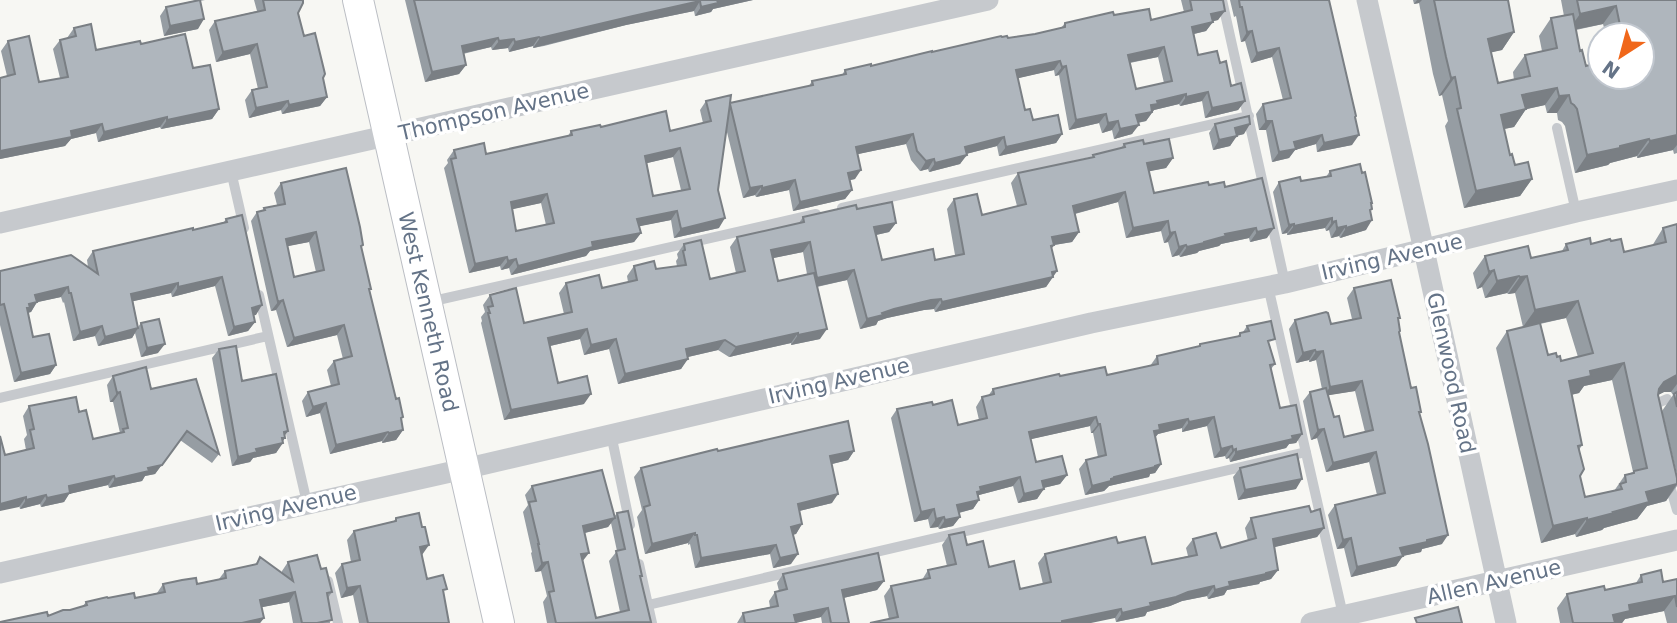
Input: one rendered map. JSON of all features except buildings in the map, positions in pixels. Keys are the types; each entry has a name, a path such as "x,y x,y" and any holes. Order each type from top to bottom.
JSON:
{"street":[{"name":"West Kenneth Road","path":"358,0 499,623"},
{"name":"Thompson Avenue","path":"0,223 988,0"},
{"name":"Glenwood Road","path":"1367,0 1506,623"},
{"name":"Irving Avenue","path":"0,573 464,469 1091,323 1277,284 1677,190"},
{"name":"Allen Avenue","path":"1311,623 1350,617 1497,580 1677,540"}],"lane":[{"path":"1222,0 1249,116 1306,452 1350,617"},
{"path":"426,302 1249,116"},
{"path":"1557,128 1576,212"},
{"path":"231,171 247,244"},
{"path":"257,284 307,503"},
{"path":"0,398 268,336"},
{"path":"1657,428 1655,407 1667,399"},
{"path":"611,434 633,538"},
{"path":"648,605 1306,452"},
{"path":"1665,464 1677,510"},
{"path":"636,551 652,623"},
{"path":"327,573 338,623"}]}
